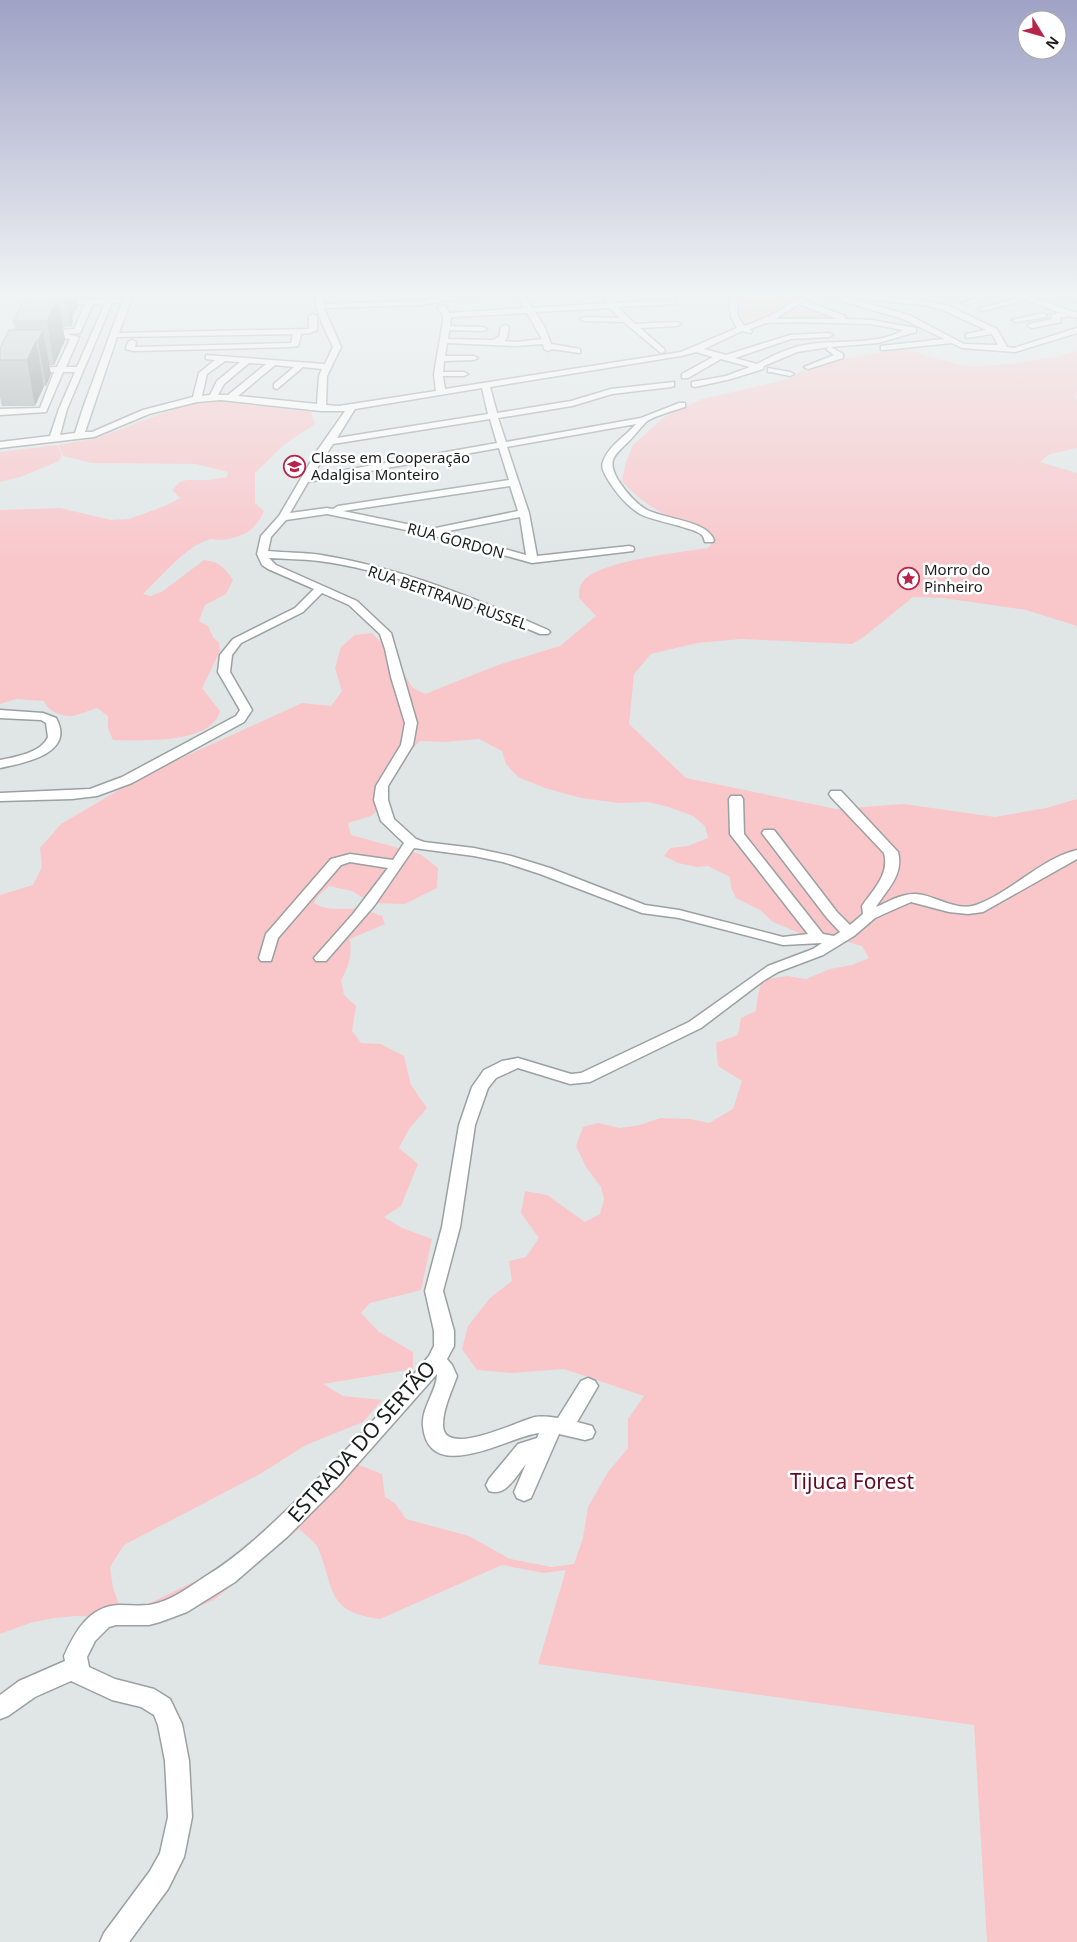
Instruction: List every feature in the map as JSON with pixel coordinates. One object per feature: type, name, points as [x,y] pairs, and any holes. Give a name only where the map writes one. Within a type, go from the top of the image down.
[{"type":"street","points":[[0,412],[43,410],[53,386]]},
{"type":"street","points":[[54,439],[63,409],[73,386]]},
{"type":"street","points":[[79,409],[91,386]]},
{"type":"street","points":[[197,399],[200,386]]},
{"type":"street","points":[[213,398],[219,386]]},
{"type":"street","points":[[233,395],[245,386]]},
{"type":"street","points":[[321,408],[322,386]]},
{"type":"street","points":[[440,386],[441,394]]},
{"type":"street","points":[[233,395],[321,408],[352,407],[486,386],[493,416],[524,513],[532,560]]},
{"type":"street","points":[[330,442],[587,400],[610,392],[659,386]]},
{"type":"street","points":[[703,386],[698,387],[715,386]]},
{"type":"street","points":[[0,437],[26,440],[79,436],[103,431],[146,412],[197,399],[233,395],[297,397]]},
{"type":"street","points":[[305,480],[643,420],[682,405]]},
{"type":"street","points":[[352,407],[330,442],[322,451],[283,517],[266,536],[262,554],[266,563],[272,568],[359,608],[384,633],[391,649],[397,677],[411,723],[407,745],[382,786],[381,800],[388,821],[411,842],[422,846],[474,852],[506,859],[545,871],[642,909],[679,914],[783,941],[843,937],[832,915],[769,833]]},
{"type":"street","points":[[63,409],[79,409]]},
{"type":"street","points":[[79,409],[83,418],[79,436]]},
{"type":"street","points":[[60,418],[83,418]]},
{"type":"street","points":[[643,420],[638,430],[608,459],[607,469],[628,502],[636,509],[660,519],[705,532],[709,540]]},
{"type":"street","points":[[0,446],[26,440],[34,429]]},
{"type":"street","points":[[327,511],[515,482]]},
{"type":"street","name":"RUA GORDON","points":[[283,517],[327,511],[432,532],[532,560],[629,549]]},
{"type":"street","points":[[432,532],[477,521],[524,513]]},
{"type":"street","name":"RUA BERTRAND RUSSEL","points":[[262,554],[318,558],[379,571],[481,607],[544,632]]},
{"type":"street","points":[[0,797],[92,793],[127,780],[240,719],[246,710],[224,672],[226,655],[237,642],[298,610],[319,590]]},
{"type":"street","points":[[0,714],[43,717],[52,721],[54,738],[50,745],[38,753],[0,764]]},
{"type":"street","points":[[836,794],[891,852],[894,858],[894,866],[890,874],[869,906],[870,915]]},
{"type":"street","points":[[736,799],[737,834],[818,938]]},
{"type":"street","points":[[320,958],[335,943],[397,865],[411,842]]},
{"type":"street","name":"ESTRADA DO SERTÃO","points":[[76,1667],[76,1656],[82,1643],[93,1626],[102,1619],[116,1615],[149,1615],[179,1605],[227,1575],[254,1553],[331,1480],[420,1382],[436,1361],[444,1346],[444,1331],[434,1291],[451,1227],[467,1125],[480,1087],[485,1079],[498,1069],[518,1063],[570,1079],[593,1075],[695,1026],[773,969],[818,952],[843,937],[870,915],[909,898],[925,899],[956,909],[978,909],[1077,854]]},
{"type":"street","points":[[266,958],[271,937],[336,862],[350,858],[397,865]]},
{"type":"street","points":[[436,1361],[445,1370],[447,1376],[433,1427],[436,1438],[445,1447],[464,1450],[537,1425],[553,1432],[585,1432]]},
{"type":"street","points":[[524,1492],[553,1432],[588,1386]]},
{"type":"street","points":[[496,1485],[525,1450],[553,1432]]},
{"type":"street","points":[[0,1708],[27,1689],[76,1667],[80,1674],[93,1681],[112,1689],[146,1697],[162,1707],[170,1724],[177,1761],[180,1817],[172,1857],[159,1880],[113,1942]]},
{"type":"green space","name":"Tijuca Forest","points":[[760,386],[1077,386],[1077,395],[1074,398],[1077,399],[1077,448],[1050,454],[1040,462],[1077,473],[1077,626],[1026,610],[943,598],[913,597],[865,636],[852,644],[741,639],[697,643],[651,654],[634,674],[629,724],[686,778],[836,809],[904,804],[995,817],[1046,808],[1077,799],[1077,1942],[987,1942],[974,1725],[538,1664],[566,1570],[544,1573],[502,1565],[380,1619],[362,1616],[350,1611],[341,1604],[335,1596],[317,1545],[299,1529],[214,1600],[183,1613],[123,1618],[76,1616],[54,1618],[30,1623],[0,1634],[0,895],[33,885],[42,867],[40,848],[61,824],[124,787],[177,760],[302,703],[331,706],[342,691],[335,668],[341,647],[355,635],[372,633],[387,649],[413,688],[425,694],[498,665],[560,646],[596,616],[579,598],[581,584],[590,575],[621,563],[708,548],[714,541],[711,531],[662,513],[642,500],[622,481],[625,465],[633,445],[667,415],[702,399]],"holes":[[[479,739],[502,751],[506,764],[518,777],[545,788],[581,798],[620,803],[648,802],[693,816],[705,826],[708,838],[688,846],[670,848],[664,856],[678,863],[697,867],[708,866],[730,877],[731,888],[736,898],[760,910],[773,922],[819,941],[842,940],[862,946],[869,958],[852,965],[830,969],[806,979],[787,976],[762,980],[756,1011],[741,1018],[738,1035],[716,1043],[718,1066],[742,1081],[733,1109],[709,1123],[691,1119],[660,1118],[640,1125],[620,1128],[598,1123],[583,1127],[576,1146],[586,1167],[601,1187],[604,1199],[600,1214],[585,1222],[547,1195],[525,1191],[521,1213],[539,1238],[526,1257],[509,1261],[512,1281],[490,1298],[468,1326],[462,1349],[477,1370],[512,1373],[564,1369],[644,1396],[628,1419],[628,1448],[608,1472],[588,1507],[583,1538],[574,1564],[552,1567],[510,1559],[469,1536],[406,1519],[395,1503],[385,1497],[382,1474],[351,1462],[244,1555],[146,1605],[133,1610],[120,1607],[113,1588],[110,1567],[124,1545],[260,1474],[306,1445],[363,1422],[382,1400],[343,1396],[323,1384],[413,1369],[413,1352],[379,1332],[361,1313],[370,1303],[421,1290],[432,1239],[402,1228],[384,1217],[401,1206],[418,1164],[399,1148],[409,1129],[427,1108],[411,1085],[404,1056],[381,1044],[361,1043],[352,1031],[356,1006],[344,995],[341,980],[349,961],[351,951],[350,939],[385,924],[382,916],[361,909],[330,909],[314,903],[317,897],[329,886],[352,891],[371,903],[405,904],[437,888],[438,868],[420,854],[351,835],[348,823],[371,816],[390,800],[382,789],[395,766],[420,741],[443,742]]]},
{"type":"green space","points":[[217,401],[311,412],[315,424],[285,444],[255,473],[255,503],[264,511],[252,529],[234,538],[210,539],[200,543],[165,571],[143,594],[151,596],[163,591],[204,560],[222,566],[233,580],[226,594],[205,605],[199,621],[208,626],[213,637],[219,643],[220,651],[202,688],[220,711],[214,722],[203,730],[174,738],[113,740],[108,729],[108,716],[97,708],[78,715],[68,716],[48,708],[44,701],[16,699],[0,704],[0,510],[60,508],[111,520],[129,519],[165,506],[180,498],[172,490],[180,482],[227,477],[228,472],[196,464],[92,463],[63,456],[58,445],[97,438],[190,403]]},
{"type":"green space","points":[[57,445],[62,456],[59,461],[20,477],[0,482],[0,452]]},
{"type":"place","name":"Classe em Cooperação Adalgisa Monteiro","points":[[295,466]]},
{"type":"place","name":"Morro do Pinheiro","points":[[908,578]]}]
